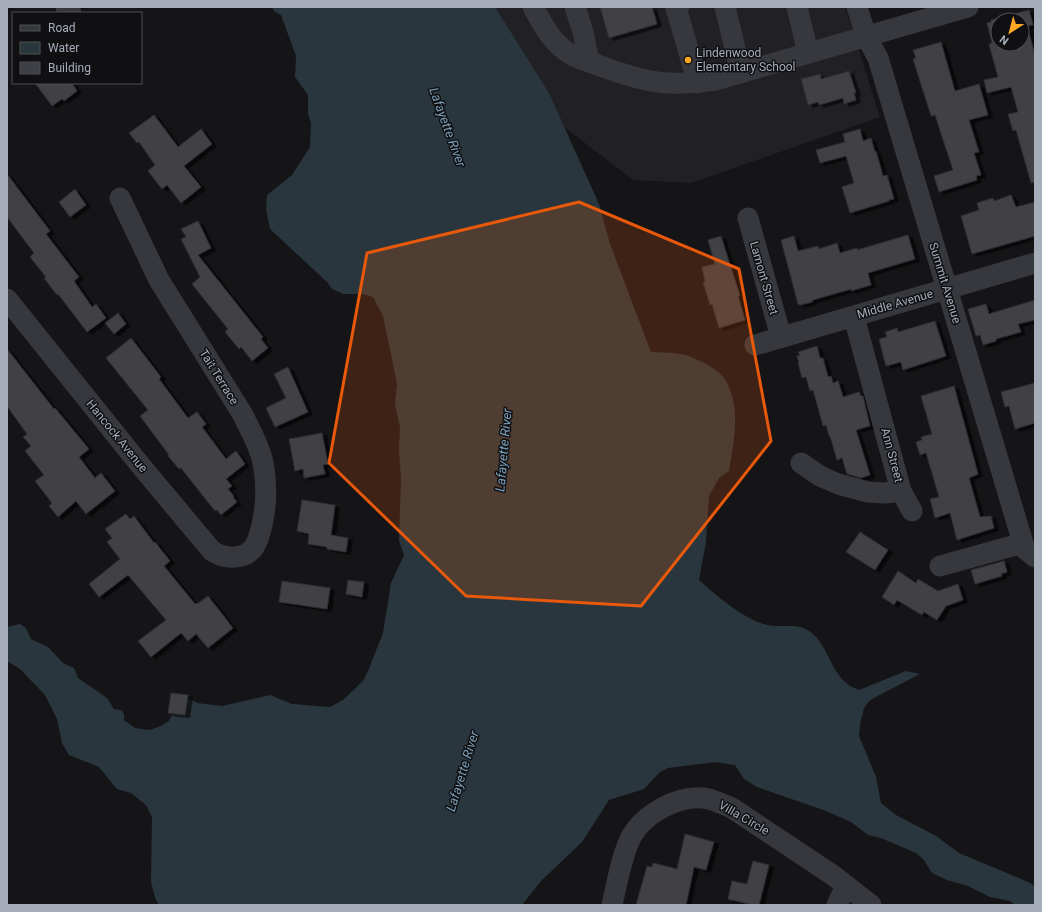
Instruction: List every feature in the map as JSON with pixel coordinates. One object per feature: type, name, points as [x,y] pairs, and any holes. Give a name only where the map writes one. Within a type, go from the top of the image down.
[{"type":"street","points":[[533,7],[550,36],[560,47],[571,54],[629,76],[649,81],[669,83],[698,83],[716,80],[968,7]]},
{"type":"street","points":[[575,7],[583,32],[589,62]]},
{"type":"street","points":[[679,7],[676,8],[698,83]]},
{"type":"street","points":[[726,7],[741,73]]},
{"type":"street","points":[[797,7],[808,53]]},
{"type":"street","name":"Summit Avenue","points":[[857,7],[866,36],[878,58],[947,289],[1029,550]]},
{"type":"street","name":"Tait Terrace","points":[[120,198],[159,280],[243,415],[263,462],[266,487],[264,512],[258,541],[251,550],[236,558]]},
{"type":"street","name":"Lamont Street","points":[[748,218],[781,337]]},
{"type":"street","name":"Middle Avenue","points":[[755,345],[1035,263]]},
{"type":"street","name":"Hancock Avenue","points":[[7,299],[141,466],[212,551],[219,555],[236,558]]},
{"type":"street","name":"Ann Street","points":[[801,463],[820,476],[838,484],[868,492],[884,493],[901,491],[854,317]]},
{"type":"street","points":[[901,491],[912,511]]},
{"type":"street","points":[[940,566],[1029,550]]},
{"type":"street","name":"Villa Circle","points":[[612,905],[621,867],[631,838],[638,827],[647,818],[666,806],[687,799],[702,798],[718,801],[732,808],[846,885],[871,905]]},
{"type":"street","points":[[837,905],[846,885]]},
{"type":"highlighted area","points":[[579,202],[739,269],[771,441],[641,606],[466,596],[329,463],[367,253]]},
{"type":"shaded area","name":"Lindenwood Elementary School","points":[[483,7],[845,7],[880,117],[691,183],[633,180],[546,113]]},
{"type":"water","name":"Lafayette River","points":[[272,7],[495,7],[549,93],[599,204],[610,244],[651,352],[681,354],[702,362],[713,368],[722,376],[731,391],[734,402],[735,425],[731,460],[729,471],[719,478],[709,496],[706,542],[699,580],[713,593],[749,618],[767,625],[794,626],[809,631],[822,645],[842,679],[849,685],[859,690],[906,671],[920,674],[870,700],[864,708],[859,736],[876,777],[881,803],[896,815],[936,836],[959,853],[1035,886],[1035,905],[1015,905],[1010,901],[990,897],[968,886],[947,880],[932,873],[924,860],[916,853],[881,838],[868,835],[851,822],[826,811],[757,787],[744,779],[735,765],[715,762],[668,768],[660,772],[644,789],[609,800],[582,842],[541,881],[522,905],[159,905],[155,898],[151,881],[152,817],[146,805],[131,793],[117,789],[99,767],[69,755],[62,743],[57,719],[45,695],[20,669],[7,661],[7,627],[20,624],[26,628],[31,639],[48,647],[63,663],[74,668],[78,678],[107,698],[114,709],[121,710],[124,714],[124,720],[135,728],[150,730],[161,726],[169,721],[175,709],[188,698],[197,703],[222,706],[270,695],[292,704],[330,707],[343,700],[363,681],[368,671],[383,633],[391,583],[404,555],[399,541],[401,480],[399,449],[400,427],[395,404],[397,384],[383,316],[373,297],[363,294],[343,294],[332,289],[327,282],[270,229],[266,209],[267,195],[292,175],[310,147],[311,123],[308,114],[308,95],[295,77],[296,56],[281,15],[274,11]]},
{"type":"building","points":[[600,7],[652,7],[657,24],[609,38]]},
{"type":"building","points":[[1030,14],[1033,25],[1030,26]]},
{"type":"building","points":[[990,22],[990,35],[987,23]]},
{"type":"building","points":[[1030,37],[1035,55],[1035,182],[1031,183],[1016,130],[1013,131],[1008,114],[1018,112],[1011,87],[987,93],[984,80],[998,77],[991,52],[1030,52]]},
{"type":"building","points":[[941,42],[955,91],[979,84],[988,115],[969,120],[979,152],[974,153],[981,175],[976,176],[977,180],[939,192],[934,176],[953,170],[935,115],[931,116],[913,59],[916,58],[913,50]]},
{"type":"building","points":[[849,71],[856,93],[854,93],[856,100],[844,104],[843,98],[819,105],[818,102],[808,105],[801,79],[820,74],[821,79]]},
{"type":"building","points":[[36,84],[73,84],[77,91],[64,101],[62,99],[52,106]]},
{"type":"building","points":[[154,115],[178,147],[201,129],[212,144],[184,166],[201,187],[181,203],[167,185],[162,189],[148,171],[155,165],[139,142],[137,143],[129,133]]},
{"type":"building","points":[[860,129],[863,141],[871,138],[883,176],[887,175],[894,199],[850,213],[842,187],[854,183],[846,156],[820,163],[816,150],[845,142],[843,134]]},
{"type":"building","points":[[7,174],[50,231],[46,234],[79,277],[74,281],[92,307],[96,304],[106,318],[87,332],[44,278],[46,277],[30,257],[34,253],[7,217]]},
{"type":"building","points":[[75,189],[86,205],[70,217],[59,202]]},
{"type":"building","points":[[1011,195],[1016,207],[1035,202],[1035,236],[972,254],[961,216],[979,210],[977,203],[993,198],[994,201]]},
{"type":"building","points":[[198,221],[211,248],[198,255],[263,337],[261,339],[268,348],[252,361],[241,347],[239,349],[225,332],[228,329],[192,284],[200,277],[181,239],[186,237],[181,229]]},
{"type":"building","points":[[908,235],[915,259],[868,273],[871,285],[851,291],[851,289],[813,300],[812,302],[800,305],[798,304],[781,240],[794,236],[798,251],[818,246],[819,249],[837,243],[840,253],[857,248],[857,250]]},
{"type":"building","points":[[721,236],[740,296],[738,296],[745,320],[719,328],[712,304],[710,305],[703,282],[705,282],[702,267],[715,264],[708,240]]},
{"type":"building","points":[[1035,300],[1035,320],[1018,324],[1021,332],[996,339],[996,341],[983,345],[980,335],[976,336],[968,309],[986,304],[989,314]]},
{"type":"building","points":[[118,313],[126,324],[114,334],[105,323]]},
{"type":"building","points":[[935,321],[946,356],[903,370],[901,362],[886,366],[879,339],[887,337],[885,332],[897,328],[898,332]]},
{"type":"building","points":[[131,338],[161,377],[159,379],[188,418],[197,412],[206,424],[202,427],[226,459],[236,451],[245,464],[226,479],[232,486],[228,489],[237,502],[221,515],[217,510],[215,511],[181,468],[179,469],[168,456],[169,455],[140,416],[148,410],[106,358]]},
{"type":"building","points":[[817,346],[820,358],[823,358],[828,377],[831,376],[833,383],[838,381],[843,397],[859,392],[861,396],[863,396],[870,426],[856,430],[870,475],[861,478],[847,474],[842,458],[837,460],[826,425],[823,426],[813,390],[810,391],[806,377],[802,378],[798,363],[797,356],[800,355],[798,352]]},
{"type":"building","points":[[7,349],[54,409],[55,408],[89,449],[79,457],[95,478],[101,473],[115,491],[86,514],[76,501],[58,517],[49,506],[52,503],[35,481],[44,475],[25,451],[31,446],[23,437],[27,434],[7,406]]},
{"type":"building","points":[[288,367],[308,412],[275,427],[266,408],[286,398],[274,374]]},
{"type":"building","points":[[1035,383],[1035,423],[1015,429],[1009,406],[1005,407],[1001,392]]},
{"type":"building","points":[[954,386],[978,474],[969,478],[980,517],[991,516],[994,528],[957,540],[950,513],[935,518],[930,499],[939,497],[926,453],[920,455],[916,442],[922,440],[921,437],[932,434],[921,396]]},
{"type":"building","points":[[322,433],[328,464],[323,465],[325,474],[304,478],[303,469],[295,471],[289,439]]},
{"type":"building","points":[[302,500],[335,505],[331,535],[348,538],[346,552],[308,544],[309,534],[297,531]]},
{"type":"building","points":[[126,514],[130,519],[134,516],[154,543],[155,542],[170,561],[164,566],[195,604],[208,596],[233,628],[208,648],[196,634],[188,641],[181,633],[151,657],[138,641],[166,620],[128,575],[99,597],[89,584],[120,559],[107,542],[112,538],[105,529]]},
{"type":"building","points":[[860,532],[888,550],[875,570],[846,552]]},
{"type":"building","points":[[1004,561],[1007,572],[1001,574],[1002,576],[975,584],[971,570]]},
{"type":"building","points":[[898,571],[916,583],[918,579],[938,591],[958,584],[963,600],[946,606],[937,620],[924,612],[922,615],[897,600],[894,605],[882,597]]},
{"type":"building","points":[[348,580],[364,582],[362,597],[346,594]]},
{"type":"building","points":[[282,581],[330,588],[327,609],[279,602]]},
{"type":"building","points":[[171,693],[188,695],[185,715],[168,713]]},
{"type":"building","points":[[685,834],[714,842],[706,870],[694,867],[686,905],[636,905],[647,866],[652,867],[653,863],[677,869]]},
{"type":"building","points":[[753,861],[769,865],[759,905],[728,899],[732,881],[747,884]]},
{"type":"place","name":"Lindenwood Elementary School","points":[[688,60]]}]
